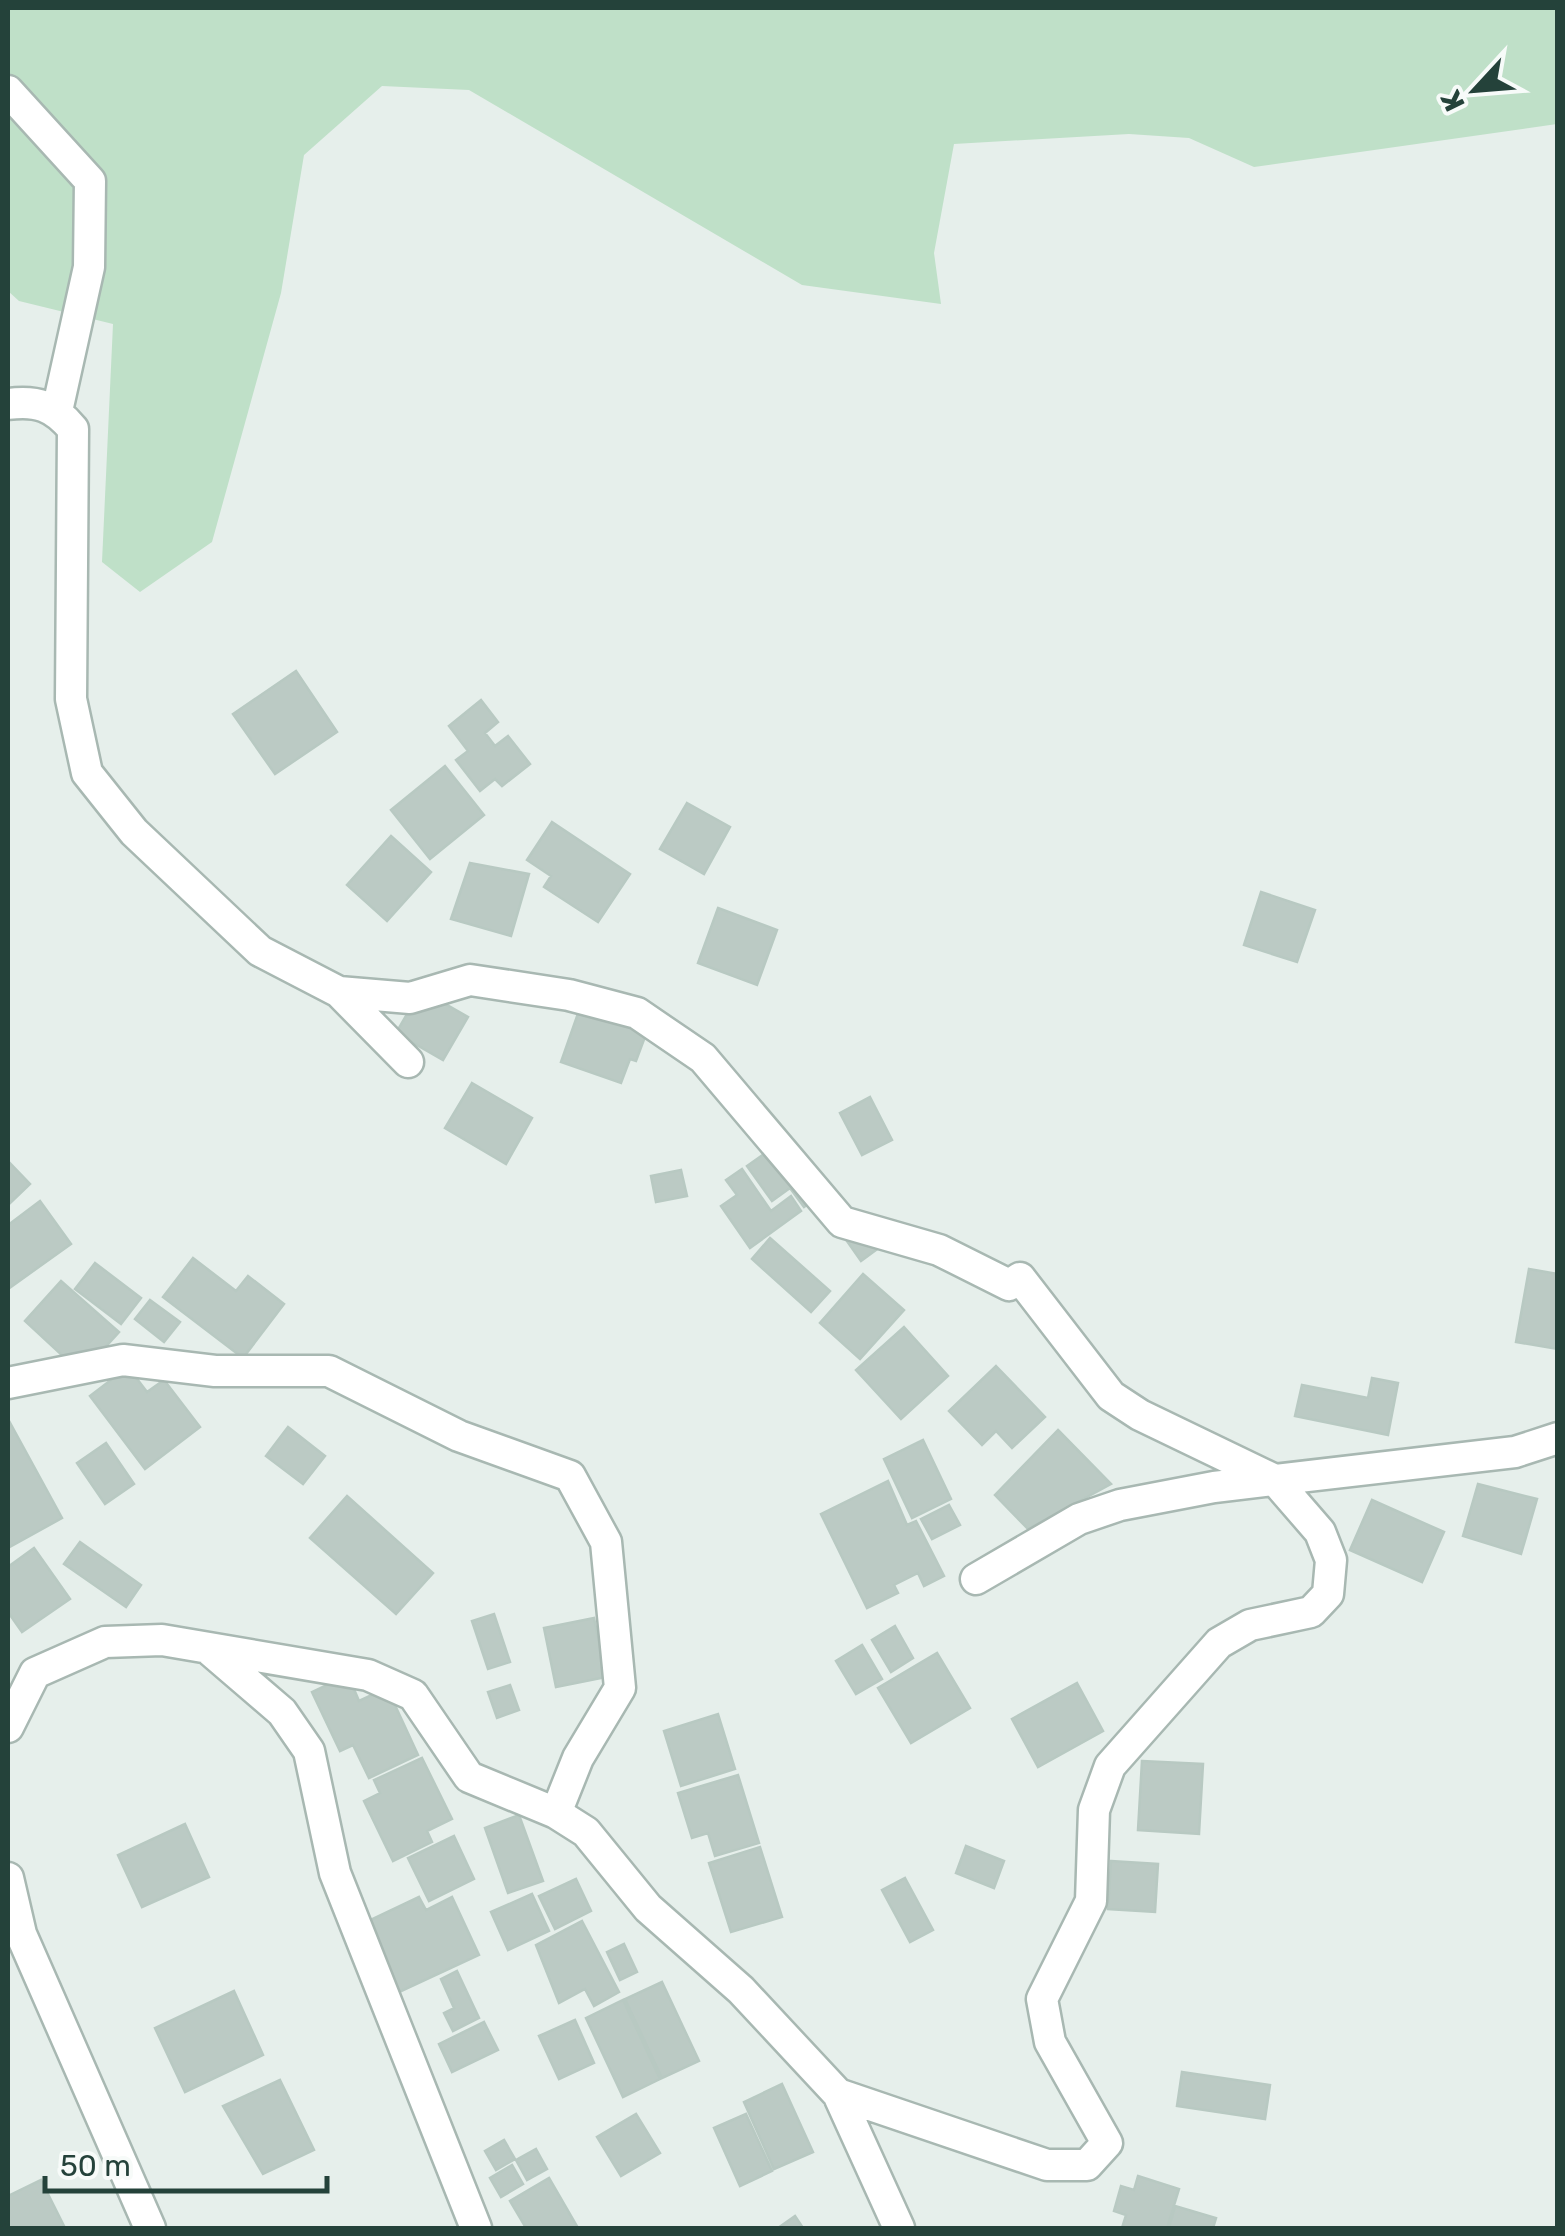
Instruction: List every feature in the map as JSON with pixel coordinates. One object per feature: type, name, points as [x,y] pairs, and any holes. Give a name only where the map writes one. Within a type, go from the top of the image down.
[{"type":"street","points":[[8,91],[90,182],[89,267],[57,411]]},
{"type":"street","points":[[8,404],[31,401],[57,411],[73,430],[71,699],[87,773],[134,832],[260,950],[339,992],[408,1062]]},
{"type":"street","points":[[339,992],[410,998],[470,980],[569,995],[637,1013],[703,1058],[842,1222],[939,1250],[1009,1285],[1020,1278],[1111,1396],[1140,1415],[1275,1480],[1320,1532],[1331,1560],[1328,1594],[1310,1612],[1250,1625],[1219,1644],[1110,1766],[1094,1810],[1091,1902],[1042,1999],[1050,2042],[1107,2143],[1086,2165],[1047,2165],[838,2094]]},
{"type":"street","points":[[8,1383],[123,1360],[215,1371],[330,1371],[459,1436],[570,1476],[606,1542],[620,1688],[578,1758],[556,1813]]},
{"type":"street","points":[[976,1579],[1080,1519],[1120,1505],[1275,1480],[1515,1452],[1558,1438]]},
{"type":"street","points":[[8,1726],[35,1673],[105,1642],[162,1640],[368,1675],[414,1695],[469,1777],[556,1813],[586,1832],[648,1908],[741,1990],[838,2094],[898,2228]]},
{"type":"street","points":[[211,1651],[282,1712],[309,1751],[335,1872],[476,2228]]},
{"type":"street","points":[[8,1878],[21,1934],[150,2228]]},
{"type":"green space","points":[[8,8],[1557,8],[1557,124],[1254,167],[1189,138],[1129,134],[954,144],[934,253],[941,304],[802,285],[469,90],[382,86],[304,155],[281,293],[212,542],[140,592],[102,562],[113,324],[19,301],[8,291]]},
{"type":"building","points":[[296,671],[337,732],[275,774],[233,714]]},
{"type":"building","points":[[481,700],[498,722],[485,733],[495,746],[508,736],[530,764],[502,786],[495,779],[480,791],[456,760],[468,751],[449,726]]},
{"type":"building","points":[[445,766],[484,815],[430,859],[391,810]]},
{"type":"building","points":[[687,803],[730,827],[704,874],[660,849]]},
{"type":"building","points":[[552,822],[630,874],[598,922],[544,887],[551,876],[527,860]]},
{"type":"building","points":[[391,836],[431,872],[387,921],[347,885]]},
{"type":"building","points":[[470,863],[529,874],[511,936],[451,919]]},
{"type":"building","points":[[1261,892],[1315,910],[1297,962],[1244,945]]},
{"type":"building","points":[[718,908],[777,930],[757,985],[698,963]]},
{"type":"building","points":[[421,990],[468,1017],[443,1060],[396,1033]]},
{"type":"building","points":[[582,1002],[649,1026],[636,1061],[630,1059],[621,1083],[561,1062]]},
{"type":"building","points":[[472,1083],[532,1118],[506,1164],[445,1128]]},
{"type":"building","points":[[870,1097],[892,1140],[862,1155],[840,1113]]},
{"type":"building","points":[[781,1142],[819,1196],[804,1207],[790,1188],[772,1201],[747,1166]]},
{"type":"building","points":[[8,1161],[30,1184],[8,1205]]},
{"type":"building","points":[[742,1169],[771,1211],[791,1196],[801,1211],[750,1248],[721,1206],[737,1195],[726,1180]]},
{"type":"building","points":[[681,1170],[687,1196],[656,1202],[651,1176]]},
{"type":"building","points":[[40,1201],[71,1244],[8,1289],[8,1225]]},
{"type":"building","points":[[877,1220],[891,1239],[861,1261],[847,1241]]},
{"type":"building","points":[[770,1238],[830,1291],[811,1312],[752,1259]]},
{"type":"building","points":[[193,1258],[236,1291],[248,1276],[284,1304],[243,1358],[163,1297]]},
{"type":"building","points":[[95,1263],[141,1298],[121,1324],[75,1289]]},
{"type":"building","points":[[1529,1269],[1558,1274],[1558,1349],[1516,1342]]},
{"type":"building","points":[[863,1274],[904,1310],[860,1359],[820,1323]]},
{"type":"building","points":[[61,1281],[119,1332],[99,1354],[66,1359],[25,1321]]},
{"type":"building","points":[[150,1300],[180,1322],[164,1342],[135,1319]]},
{"type":"building","points":[[904,1327],[948,1376],[901,1419],[856,1370]]},
{"type":"building","points":[[996,1366],[1045,1417],[1012,1448],[996,1431],[982,1445],[949,1411]]},
{"type":"building","points":[[128,1367],[147,1392],[164,1380],[200,1427],[145,1469],[90,1396]]},
{"type":"building","points":[[1372,1378],[1398,1383],[1388,1435],[1295,1416],[1302,1385],[1368,1398]]},
{"type":"building","points":[[8,1419],[62,1518],[8,1548]]},
{"type":"building","points":[[288,1427],[325,1456],[303,1484],[266,1456]]},
{"type":"building","points":[[1058,1430],[1111,1484],[1028,1529],[995,1495]]},
{"type":"building","points":[[923,1440],[951,1499],[912,1518],[884,1459]]},
{"type":"building","points":[[106,1443],[134,1484],[105,1504],[77,1463]]},
{"type":"building","points":[[888,1481],[907,1525],[916,1521],[944,1576],[924,1586],[918,1573],[894,1585],[898,1593],[867,1608],[821,1514]]},
{"type":"building","points":[[1478,1484],[1537,1499],[1521,1554],[1463,1536]]},
{"type":"building","points":[[347,1496],[433,1573],[396,1614],[310,1538]]},
{"type":"building","points":[[1372,1500],[1444,1532],[1422,1582],[1350,1550]]},
{"type":"building","points":[[949,1505],[960,1525],[932,1539],[921,1519]]},
{"type":"building","points":[[80,1542],[141,1585],[126,1607],[64,1564]]},
{"type":"building","points":[[34,1548],[70,1599],[22,1632],[8,1612],[8,1567]]},
{"type":"building","points":[[494,1614],[510,1662],[488,1669],[472,1621]]},
{"type":"building","points":[[594,1618],[606,1677],[556,1687],[544,1628]]},
{"type":"building","points":[[895,1626],[913,1658],[891,1672],[872,1640]]},
{"type":"building","points":[[862,1645],[882,1679],[856,1694],[836,1661]]},
{"type":"building","points":[[937,1653],[970,1708],[911,1743],[878,1688]]},
{"type":"building","points":[[348,1675],[359,1701],[387,1688],[418,1755],[369,1778],[353,1745],[340,1751],[312,1692]]},
{"type":"building","points":[[1077,1683],[1103,1731],[1038,1767],[1012,1719]]},
{"type":"building","points":[[510,1685],[519,1710],[497,1718],[488,1692]]},
{"type":"building","points":[[718,1714],[735,1769],[681,1786],[664,1731]]},
{"type":"building","points":[[422,1758],[452,1819],[427,1831],[432,1842],[393,1861],[364,1801],[380,1793],[374,1780]]},
{"type":"building","points":[[1142,1761],[1203,1764],[1199,1834],[1138,1830]]},
{"type":"building","points":[[738,1775],[759,1843],[715,1856],[708,1833],[692,1838],[678,1793]]},
{"type":"building","points":[[519,1815],[543,1881],[508,1893],[485,1828]]},
{"type":"building","points":[[185,1824],[209,1877],[142,1907],[118,1855]]},
{"type":"building","points":[[454,1836],[474,1879],[429,1901],[408,1858]]},
{"type":"building","points":[[966,1846],[1004,1861],[994,1888],[956,1873]]},
{"type":"building","points":[[760,1847],[782,1917],[731,1932],[709,1863]]},
{"type":"building","points":[[1111,1861],[1158,1864],[1155,1912],[1108,1909]]},
{"type":"building","points":[[905,1878],[933,1930],[910,1942],[882,1890]]},
{"type":"building","points":[[576,1879],[591,1911],[555,1929],[539,1896]]},
{"type":"building","points":[[532,1894],[549,1931],[508,1950],[491,1912]]},
{"type":"building","points":[[419,1897],[426,1910],[452,1897],[479,1955],[399,1992],[366,1922]]},
{"type":"building","points":[[582,1921],[619,1992],[594,2006],[585,1989],[559,2003],[536,1945]]},
{"type":"building","points":[[624,1944],[637,1972],[620,1980],[607,1952]]},
{"type":"building","points":[[457,1971],[479,2018],[453,2031],[444,2013],[454,2008],[441,1979]]},
{"type":"building","points":[[662,1982],[699,2061],[662,2078],[625,1999]]},
{"type":"building","points":[[234,1991],[263,2055],[185,2092],[155,2028]]},
{"type":"building","points":[[623,2000],[660,2079],[623,2097],[586,2018]]},
{"type":"building","points":[[575,2020],[594,2063],[559,2079],[539,2036]]},
{"type":"building","points":[[484,2022],[498,2050],[452,2072],[439,2044]]},
{"type":"building","points":[[1182,2072],[1270,2085],[1265,2119],[1177,2106]]},
{"type":"building","points":[[280,2080],[314,2150],[263,2174],[223,2106]]},
{"type":"building","points":[[782,2084],[813,2152],[774,2169],[744,2102]]},
{"type":"building","points":[[636,2114],[660,2153],[621,2176],[597,2137]]},
{"type":"building","points":[[746,2114],[772,2171],[740,2186],[714,2128]]},
{"type":"building","points":[[504,2140],[515,2159],[496,2170],[485,2151]]},
{"type":"building","points":[[536,2149],[547,2169],[527,2180],[516,2160]]},
{"type":"building","points":[[512,2165],[523,2184],[501,2197],[490,2178]]},
{"type":"building","points":[[1138,2176],[1179,2189],[1167,2228],[1122,2228],[1126,2215],[1114,2211],[1121,2186],[1134,2190]]},
{"type":"building","points":[[549,2178],[578,2228],[526,2228],[510,2201]]},
{"type":"building","points":[[41,2180],[65,2228],[8,2228],[8,2196]]},
{"type":"building","points":[[1175,2206],[1216,2218],[1213,2228],[1169,2228]]},
{"type":"building","points":[[795,2216],[803,2228],[778,2228]]}]
